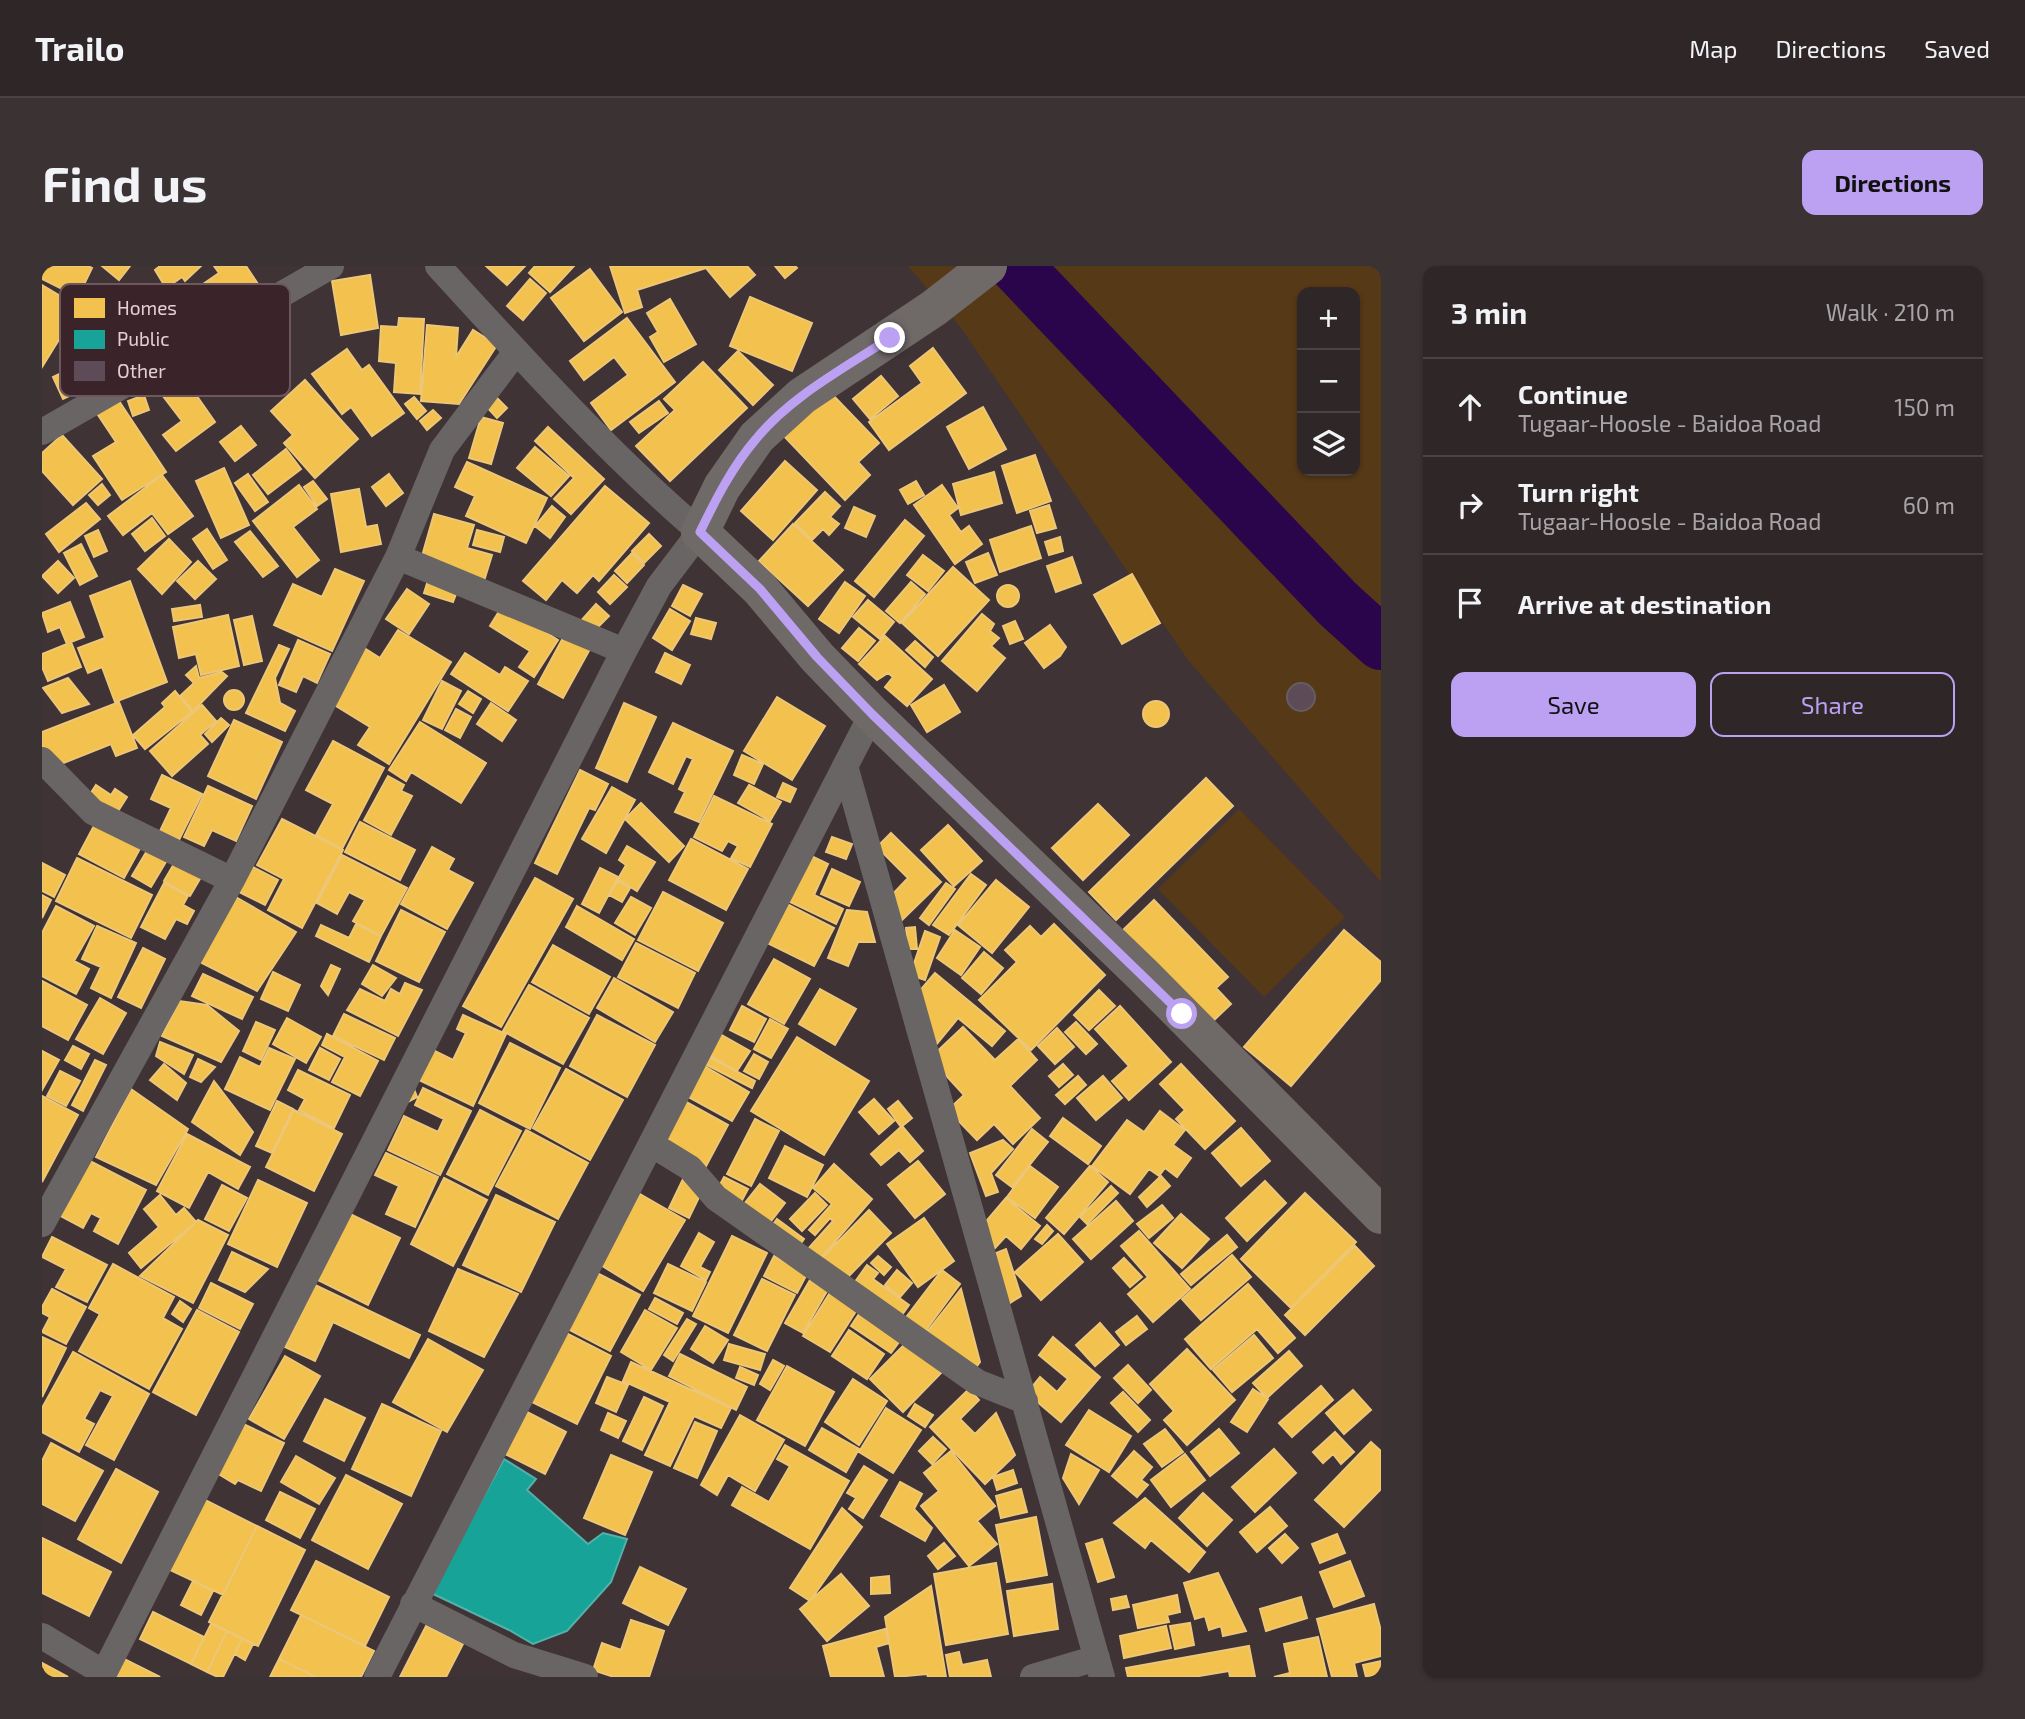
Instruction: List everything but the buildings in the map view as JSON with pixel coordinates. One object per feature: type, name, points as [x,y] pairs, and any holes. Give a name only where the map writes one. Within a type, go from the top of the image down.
[{"type":"main road","points":[[988,266],[934,308],[802,396],[757,437],[722,487],[700,532],[760,589],[817,657],[872,714],[1143,975],[1381,1215]]},
{"type":"street","points":[[290,290],[331,266]]},
{"type":"street","points":[[42,1636],[103,1675],[624,651],[659,586],[700,532],[664,501],[515,353],[438,266]]},
{"type":"street","points":[[42,1224],[232,880],[398,557],[442,450],[515,353]]},
{"type":"street","points":[[42,432],[105,396]]},
{"type":"street","points":[[398,557],[624,651]]},
{"type":"street","points":[[377,1677],[872,714]]},
{"type":"street","points":[[42,760],[93,811],[232,880]]},
{"type":"street","points":[[845,766],[1099,1667],[1033,1677]]},
{"type":"street","points":[[652,1144],[690,1168],[716,1198],[977,1382],[1025,1401]]},
{"type":"street","points":[[413,1604],[514,1655],[585,1677]]},
{"type":"shaded area","points":[[908,266],[1381,266],[1381,882],[1188,660],[961,328]]},
{"type":"shaded area","points":[[1239,809],[1345,917],[1264,997],[1158,889]]},
{"type":"waterway","points":[[1016,266],[1337,603],[1381,643]]},
{"type":"route","points":[[890,338],[802,396],[757,437],[722,487],[700,532],[760,589],[817,657],[872,714],[1182,1014]]}]
